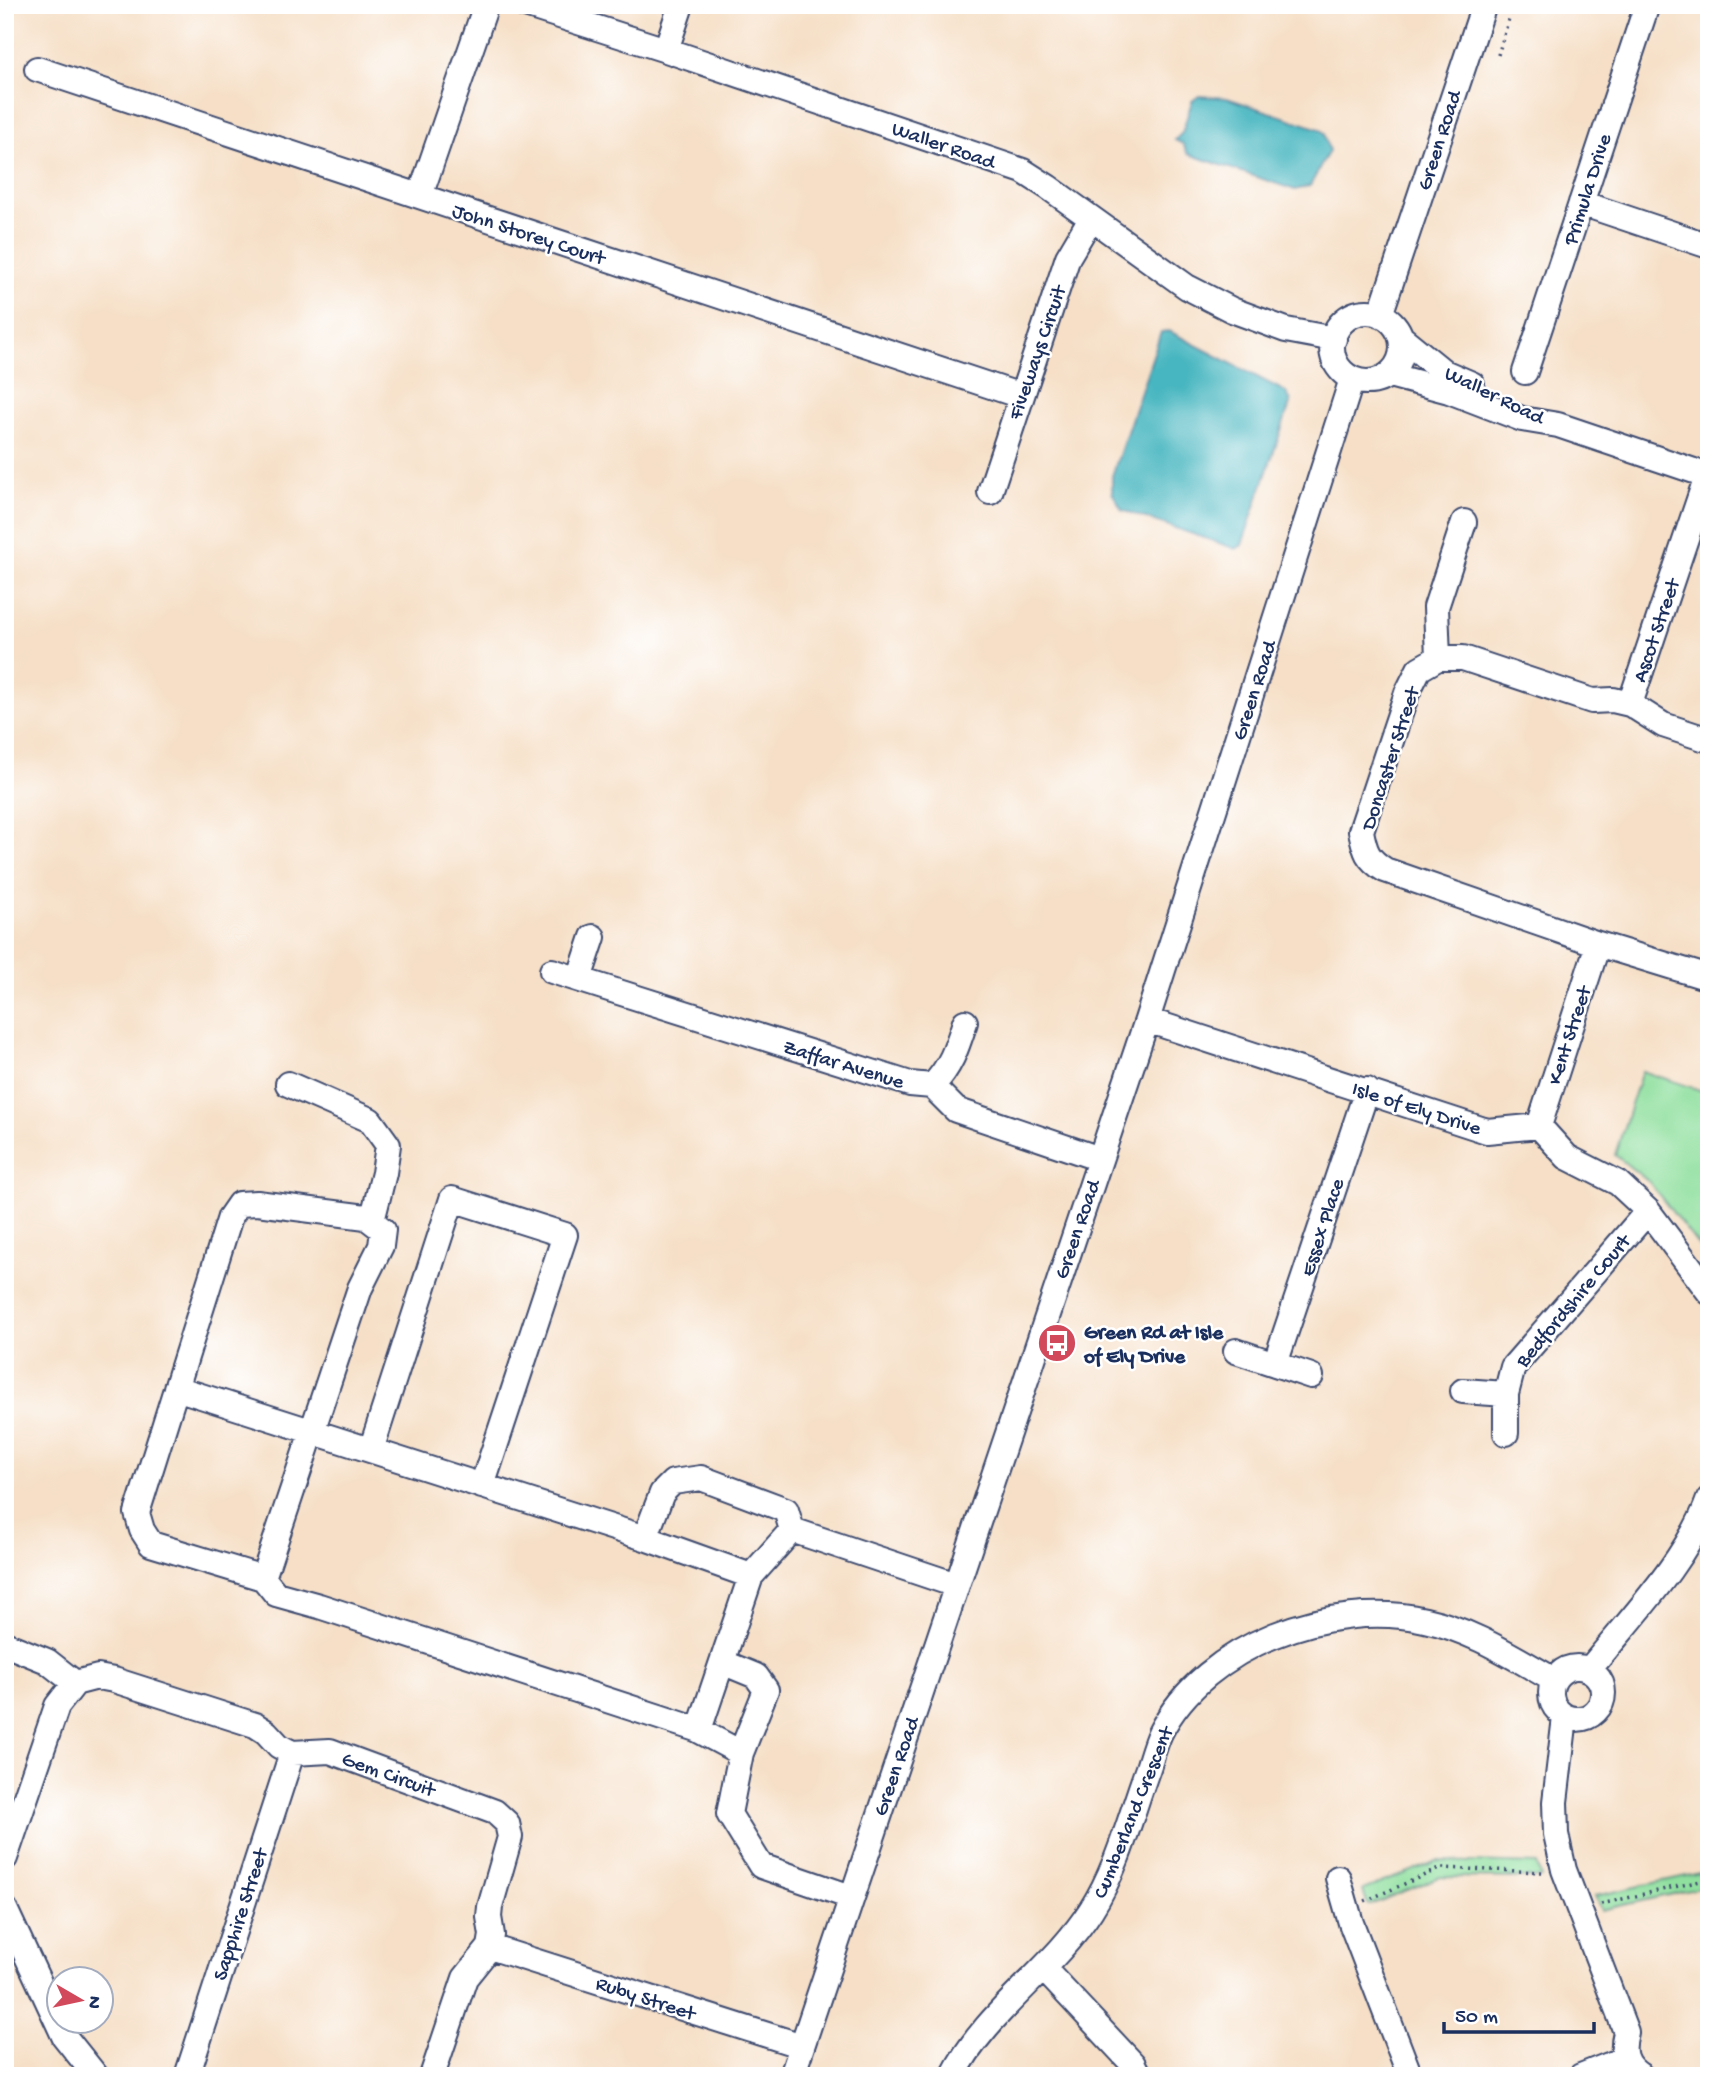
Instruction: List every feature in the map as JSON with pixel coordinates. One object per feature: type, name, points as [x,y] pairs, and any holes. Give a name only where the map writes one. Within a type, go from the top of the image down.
[{"type":"street","points":[[421,196],[486,5]]},
{"type":"street","name":"Waller Road","points":[[525,5],[1023,171],[1187,287],[1232,310],[1286,330],[1334,339]]},
{"type":"street","points":[[666,50],[681,5]]},
{"type":"street","name":"Green Road","points":[[1380,315],[1484,5]]},
{"type":"street","name":"Primula Drive","points":[[1525,372],[1647,5]]},
{"type":"street","name":"John Storey Court","points":[[37,69],[1021,396]]},
{"type":"street","points":[[1581,203],[1709,246]]},
{"type":"street","name":"Fiveways Circuit","points":[[990,492],[1068,257],[1091,218]]},
{"type":"street","points":[[1371,312],[1380,315],[1392,323],[1401,337],[1401,358],[1389,375],[1371,382],[1353,379],[1338,367],[1332,348],[1334,339],[1343,322],[1351,316],[1371,312]]},
{"type":"street","name":"Waller Road","points":[[1401,337],[1444,372],[1529,407],[1558,425]]},
{"type":"street","name":"Waller Road","points":[[1389,375],[1449,391],[1522,419],[1558,425],[1708,476]]},
{"type":"street","name":"Green Road","points":[[792,2076],[1147,1020],[1353,379]]},
{"type":"street","name":"Ascot Street","points":[[1630,704],[1708,476]]},
{"type":"street","points":[[1464,522],[1436,607],[1438,658],[1463,658],[1592,701],[1613,700],[1630,704],[1663,725],[1709,740]]},
{"type":"street","name":"Doncaster Street","points":[[1438,658],[1419,669],[1407,693],[1361,831],[1371,861],[1384,870],[1598,944],[1709,978]]},
{"type":"street","points":[[579,979],[593,937]]},
{"type":"street","name":"Kent Street","points":[[1539,1126],[1598,944]]},
{"type":"street","name":"Zaffar Avenue","points":[[552,971],[910,1084],[932,1086],[956,1110],[1100,1158]]},
{"type":"street","name":"Isle of Ely Drive","points":[[1147,1020],[1488,1131],[1539,1126]]},
{"type":"street","points":[[932,1086],[944,1075],[952,1062],[965,1022]]},
{"type":"street","points":[[288,1084],[370,1120],[388,1145],[372,1221]]},
{"type":"street","name":"Essex Place","points":[[1275,1364],[1367,1090]]},
{"type":"street","points":[[1539,1126],[1567,1157],[1618,1183],[1648,1211],[1709,1292]]},
{"type":"street","points":[[371,1450],[452,1199],[565,1235],[482,1486]]},
{"type":"street","points":[[263,1578],[360,1288],[381,1246],[383,1230],[366,1217],[257,1203],[240,1204],[230,1217],[137,1513],[142,1530],[151,1544],[263,1578],[276,1594],[696,1729],[741,1753]]},
{"type":"street","name":"Bedfordshire Court","points":[[1506,1433],[1506,1394],[1513,1367],[1648,1211]]},
{"type":"street","points":[[1236,1351],[1311,1376]]},
{"type":"street","points":[[176,1388],[645,1538],[751,1576]]},
{"type":"street","points":[[1463,1391],[1506,1394]]},
{"type":"street","points":[[645,1538],[662,1493],[673,1482],[701,1478],[786,1510],[792,1530]]},
{"type":"street","points":[[1589,1670],[1686,1549],[1709,1499]]},
{"type":"street","points":[[792,1530],[956,1585]]},
{"type":"street","points":[[696,1729],[699,1730],[751,1576],[792,1530]]},
{"type":"street","name":"Cumberland Crescent","points":[[953,2076],[990,2021],[1044,1969],[1092,1909],[1110,1873],[1160,1732],[1186,1696],[1216,1668],[1251,1646],[1287,1630],[1333,1619],[1379,1616],[1424,1619],[1468,1633],[1554,1680]]},
{"type":"street","points":[[5,1644],[47,1661],[75,1683]]},
{"type":"street","points":[[722,1662],[756,1676],[766,1690],[741,1753],[729,1814],[761,1866],[851,1897]]},
{"type":"street","points":[[1570,1668],[1589,1670],[1597,1676],[1602,1685],[1600,1705],[1594,1713],[1585,1718],[1575,1720],[1565,1717],[1557,1711],[1552,1701],[1554,1680],[1561,1672],[1570,1668]]},
{"type":"street","points":[[5,1858],[57,1706],[75,1683],[98,1677],[114,1680],[255,1725],[292,1753]]},
{"type":"street","points":[[1565,1717],[1555,1802],[1556,1833],[1564,1870],[1626,2032],[1623,2046],[1633,2067],[1581,2076]]},
{"type":"street","name":"Gem Circuit","points":[[292,1753],[323,1750],[336,1753],[495,1812],[507,1823],[510,1837],[490,1907],[490,1947]]},
{"type":"street","name":"Sapphire Street","points":[[187,2076],[292,1753]]},
{"type":"street","points":[[1338,1878],[1347,1909],[1410,2076]]},
{"type":"street","points":[[5,1909],[64,2036],[96,2076]]},
{"type":"street","points":[[432,2076],[465,1978],[490,1947]]},
{"type":"street","name":"Ruby Street","points":[[490,1947],[802,2046]]},
{"type":"street","points":[[1044,1969],[1133,2064],[1139,2076]]},
{"type":"path","points":[[1498,55],[1513,5]]},
{"type":"path","points":[[1347,1909],[1441,1868],[1545,1872]]},
{"type":"path","points":[[1578,1909],[1709,1879]]},
{"type":"green space","points":[[1642,1071],[1709,1093],[1709,1259],[1649,1182],[1615,1155]]},
{"type":"green space","points":[[1437,1861],[1537,1864],[1541,1878],[1440,1877],[1368,1906],[1363,1890]]},
{"type":"green space","points":[[1709,1871],[1709,1886],[1601,1910],[1595,1896]]},
{"type":"water","points":[[1199,96],[1227,98],[1320,129],[1324,133],[1329,151],[1310,186],[1295,190],[1188,154],[1183,144],[1175,140],[1182,133],[1192,101]]},
{"type":"water","points":[[1169,331],[1286,392],[1291,401],[1242,545],[1236,549],[1122,510],[1112,492],[1112,476],[1161,332]]},
{"type":"place","name":"Green Rd at Isle of Ely Drive","points":[[1057,1343]]}]
